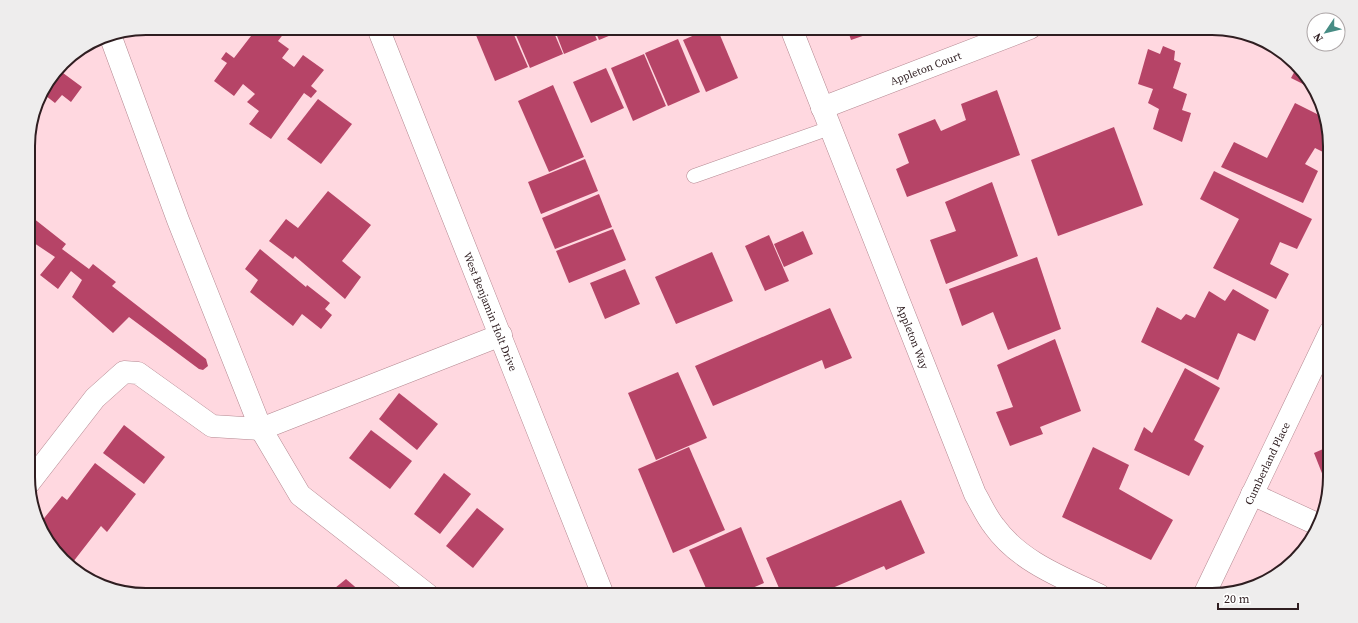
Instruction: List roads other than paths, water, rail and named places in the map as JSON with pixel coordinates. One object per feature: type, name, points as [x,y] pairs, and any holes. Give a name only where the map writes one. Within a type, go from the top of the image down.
[{"type":"street","name":"West Benjamin Holt Drive","points":[[381,35],[600,588]]},
{"type":"street","name":"Appleton Way","points":[[794,35],[975,494],[993,526],[1007,542],[1021,554],[1042,568],[1084,588]]},
{"type":"street","name":"Appleton Court","points":[[822,108],[1012,35]]},
{"type":"street","points":[[112,40],[178,220],[261,429],[300,495],[419,588]]},
{"type":"street","points":[[35,475],[96,398],[124,372],[138,373],[212,426],[261,429],[501,335]]},
{"type":"street","name":"Cumberland Place","points":[[1207,588],[1323,347]]},
{"type":"street","points":[[1252,494],[1314,523]]},
{"type":"lane","points":[[694,176],[830,128]]}]
